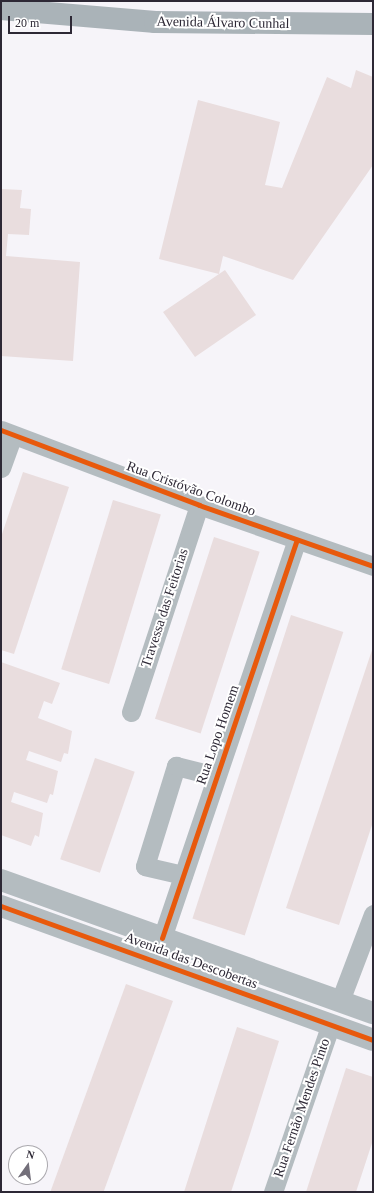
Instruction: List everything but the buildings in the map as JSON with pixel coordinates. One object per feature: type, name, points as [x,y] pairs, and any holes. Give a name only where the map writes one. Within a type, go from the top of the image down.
[{"type":"main road","name":"Avenida Álvaro Cunhal","points":[[1,9],[155,22],[373,24]]},
{"type":"street","points":[[1,468],[7,432]]},
{"type":"street","name":"Rua Cristóvão Colombo","points":[[7,432],[198,505],[373,566]]},
{"type":"street","name":"Travessa das Feitorias","points":[[131,712],[198,505]]},
{"type":"street","name":"Rua Lopo Homem","points":[[162,938],[296,540]]},
{"type":"street","points":[[184,875],[145,866],[176,766],[216,776]]},
{"type":"street","name":"Avenida das Descobertas","points":[[1,880],[373,1013]]},
{"type":"street","name":"Avenida das Descobertas","points":[[1,906],[373,1040]]},
{"type":"street","points":[[331,1024],[373,914]]},
{"type":"street","name":"Rua Fernão Mendes Pinto","points":[[273,1192],[331,1024]]},
{"type":"cycle path","points":[[1,430],[199,505],[373,566]]},
{"type":"cycle path","points":[[162,938],[297,540]]},
{"type":"cycle path","points":[[1,906],[373,1040]]}]
